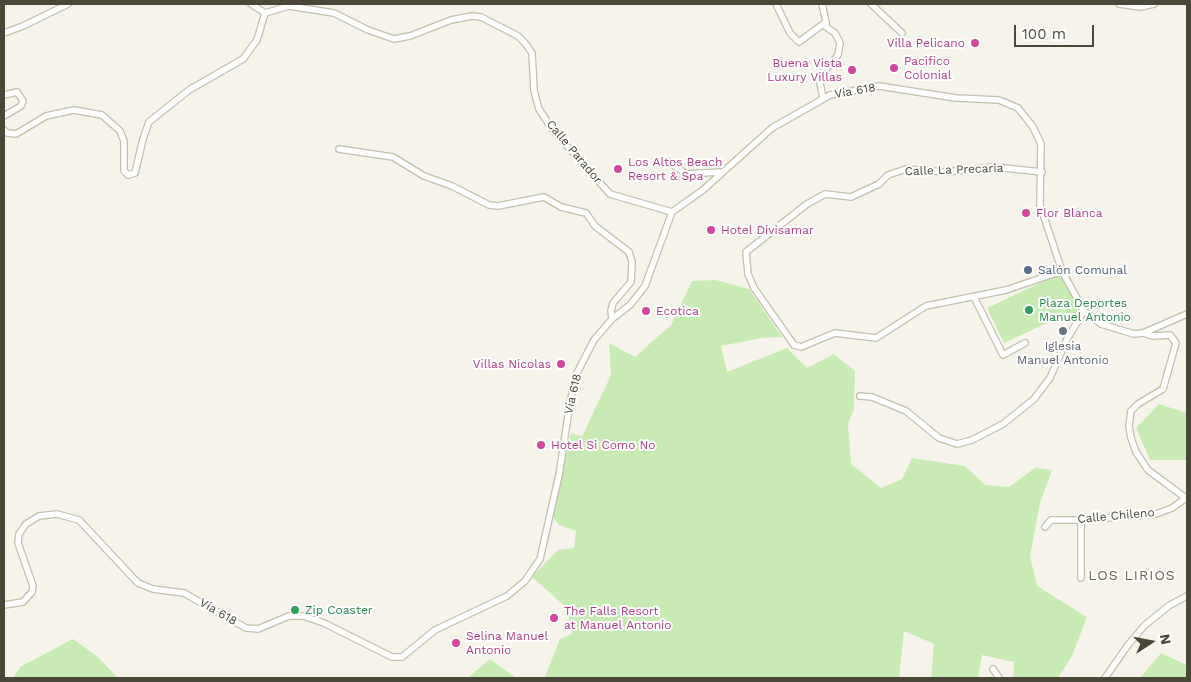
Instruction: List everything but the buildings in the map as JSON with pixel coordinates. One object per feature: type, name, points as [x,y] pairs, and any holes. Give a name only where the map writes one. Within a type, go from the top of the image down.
[{"type":"street","points":[[4,33],[68,4]]},
{"type":"street","points":[[4,130],[7,133],[16,134],[46,116],[74,110],[102,115],[120,131],[124,140],[124,171],[128,175],[135,173],[149,122],[189,90],[244,59],[257,40],[265,13],[252,4]]},
{"type":"street","points":[[776,4],[790,33],[799,42],[826,22]]},
{"type":"street","points":[[822,4],[826,27],[835,33],[840,49],[835,61],[822,72],[819,78],[824,98]]},
{"type":"street","points":[[871,4],[902,34]]},
{"type":"street","points":[[1119,4],[1140,7],[1154,4]]},
{"type":"street","name":"Calle Parador","points":[[265,13],[289,6],[322,10],[334,13],[385,37],[401,40],[450,20],[481,17],[518,36],[525,43],[532,53],[534,91],[540,109],[552,129],[610,194],[672,212]]},
{"type":"street","name":"Vía 618","points":[[4,605],[22,602],[32,592],[33,586],[18,543],[19,534],[26,524],[39,516],[64,514],[79,520],[138,583],[153,589],[184,594],[246,628],[258,629],[289,616],[303,616],[324,623],[392,657],[402,657],[435,630],[507,596],[525,581],[540,559],[559,475],[570,403],[577,373],[594,340],[612,319],[630,305],[646,286],[672,212],[703,190],[720,172],[772,128],[824,98],[852,90],[879,86],[956,98],[998,100],[1008,103],[1025,114],[1034,127],[1041,144],[1040,206],[1062,271],[1084,311],[1101,324],[1120,331],[1143,333],[1187,314]]},
{"type":"street","points":[[4,95],[16,92],[23,101],[21,106],[4,116]]},
{"type":"street","points":[[339,149],[394,157],[424,176],[452,186],[489,205],[498,206],[544,197],[561,207],[586,213],[595,226],[629,252],[632,262],[630,282],[613,303],[612,319]]},
{"type":"street","points":[[668,161],[686,174],[720,172]]},
{"type":"street","name":"Calle La Precaria","points":[[1042,172],[994,167],[946,172],[906,169],[888,175],[879,184],[851,197],[825,194],[818,196],[746,252],[748,274],[754,288],[794,345],[801,347],[835,333],[869,339],[876,338],[926,306],[974,298],[1062,271]]},
{"type":"street","points":[[974,298],[1003,354],[1025,343]]},
{"type":"street","points":[[860,396],[872,397],[906,411],[939,438],[957,444],[972,440],[1003,424],[1034,399],[1050,378],[1067,339],[1084,311]]},
{"type":"street","points":[[1143,333],[1153,336],[1170,334],[1176,343],[1163,389],[1138,404],[1131,411],[1129,426],[1132,438],[1136,452],[1148,470],[1186,498]]},
{"type":"street","name":"Calle Chileno","points":[[1046,527],[1051,520],[1081,520],[1156,514],[1172,508],[1186,498]]},
{"type":"street","points":[[1081,520],[1081,578]]},
{"type":"street","points":[[1105,678],[1128,645],[1145,625],[1170,605],[1187,596]]},
{"type":"street","points":[[993,669],[999,678]]},
{"type":"green space","name":"Plaza Deportes Manuel Antonio","points":[[1059,274],[1081,312],[1074,325],[1065,320],[1063,323],[1058,320],[1066,314],[1004,343],[987,308]]},
{"type":"green space","points":[[716,280],[749,289],[782,337],[762,338],[721,346],[727,372],[787,348],[807,368],[834,354],[855,371],[854,409],[848,424],[851,464],[881,488],[902,479],[912,458],[965,466],[985,485],[1009,487],[1035,468],[1052,470],[1040,503],[1030,556],[1037,586],[1087,617],[1072,656],[1058,678],[1013,678],[1014,662],[982,655],[978,678],[931,678],[934,644],[904,631],[899,678],[541,678],[545,677],[560,639],[572,634],[567,608],[532,577],[558,550],[574,548],[576,531],[559,525],[552,516],[571,433],[582,437],[611,375],[609,343],[635,357],[671,325],[692,281]]},
{"type":"green space","points":[[1159,404],[1187,413],[1187,460],[1150,460],[1136,428]]},
{"type":"green space","points":[[73,639],[98,657],[118,678],[13,678],[20,667]]},
{"type":"green space","points":[[1161,653],[1187,665],[1187,678],[1140,678]]},
{"type":"green space","points":[[490,659],[516,678],[468,678]]},
{"type":"place","name":"Villa Pelicano","points":[[975,43]]},
{"type":"place","name":"Pacifico Colonial","points":[[894,68]]},
{"type":"place","name":"Buena Vista Luxury Villas","points":[[852,70]]},
{"type":"place","name":"Los Altos Beach Resort & Spa","points":[[618,169]]},
{"type":"place","name":"Flor Blanca","points":[[1026,213]]},
{"type":"place","name":"Hotel Divisamar","points":[[711,230]]},
{"type":"place","name":"Salón Comunal","points":[[1028,270]]},
{"type":"place","name":"Plaza Deportes Manuel Antonio","points":[[1029,310]]},
{"type":"place","name":"Ecotica","points":[[646,311]]},
{"type":"place","name":"Iglesia Manuel Antonio","points":[[1063,331]]},
{"type":"place","name":"Villas Nicolas","points":[[561,364]]},
{"type":"place","name":"Hotel Si Como No","points":[[541,445]]},
{"type":"place","name":"Zip Coaster","points":[[295,610]]},
{"type":"place","name":"The Falls Resort at Manuel Antonio","points":[[554,618]]},
{"type":"place","name":"Selina Manuel Antonio","points":[[456,643]]},
{"type":"district","name":"LOS LIRIOS","points":[[1132,576]]}]
